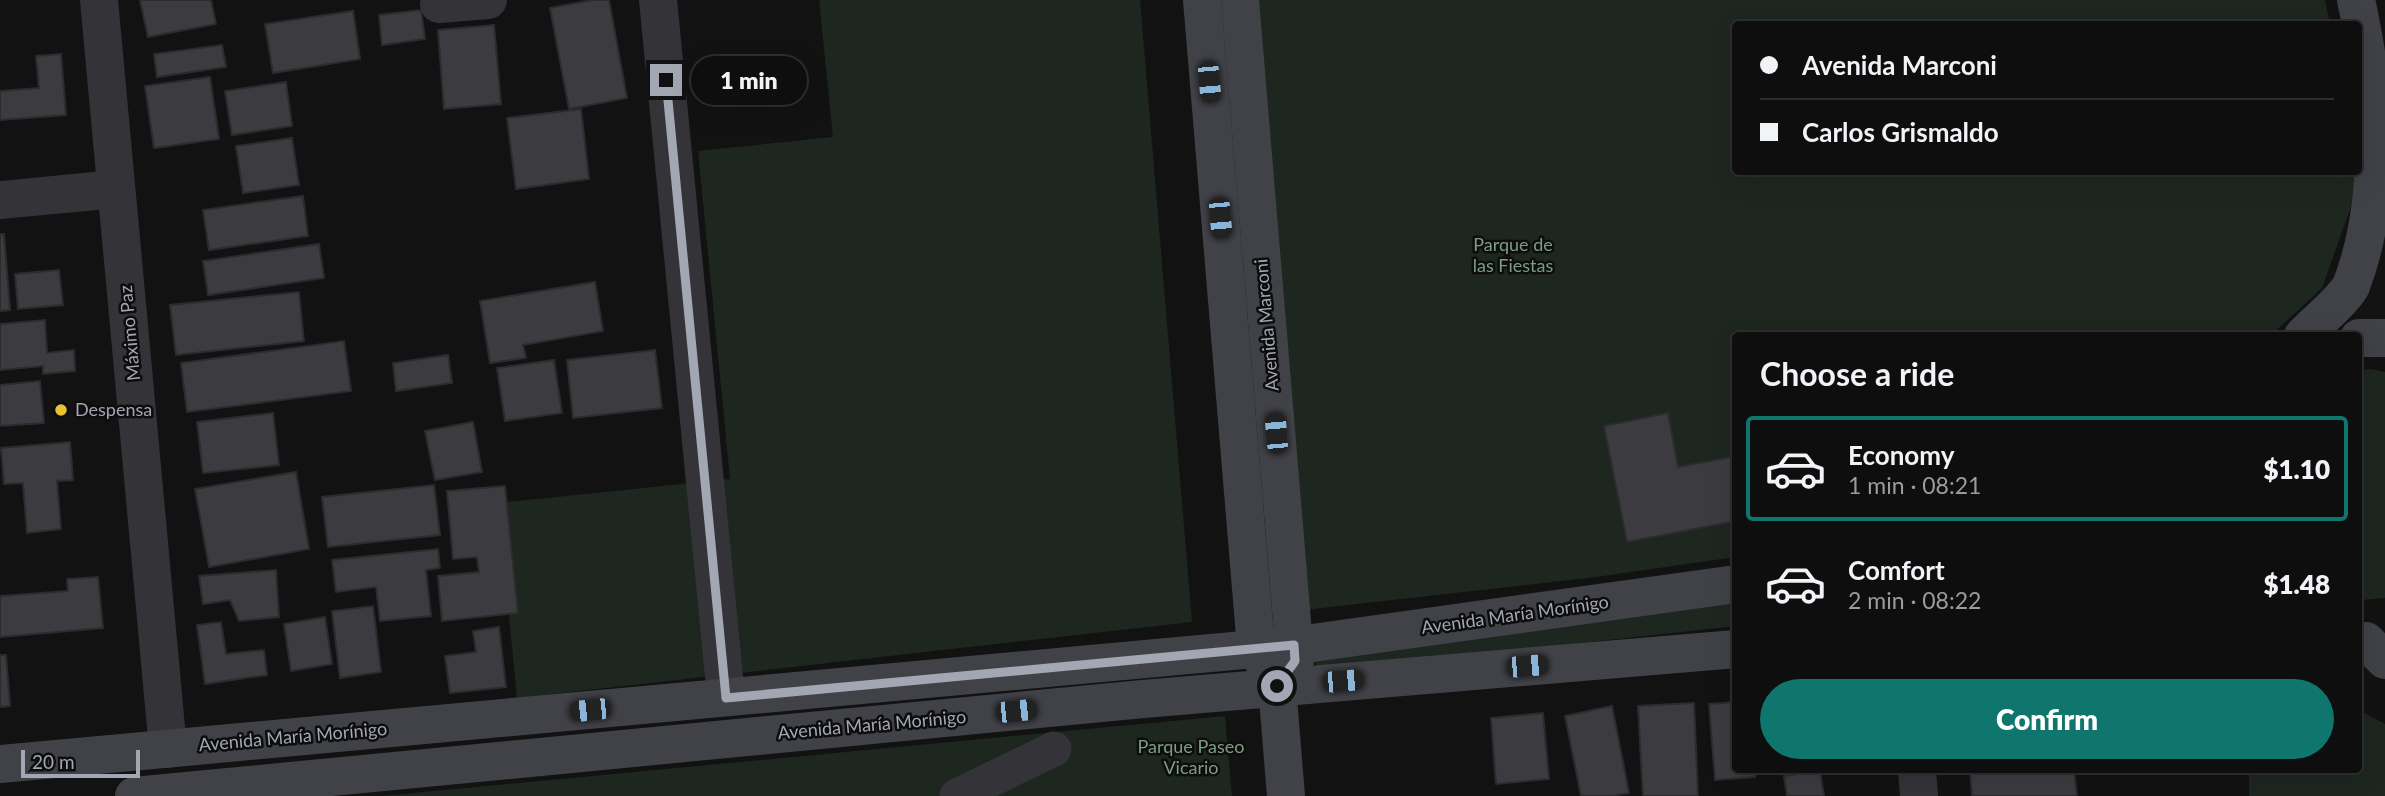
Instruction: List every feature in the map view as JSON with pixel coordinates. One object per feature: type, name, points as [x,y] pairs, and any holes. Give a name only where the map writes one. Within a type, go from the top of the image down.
[{"type":"main road","points":[[1202,0],[1256,648],[1277,686],[1286,796]]},
{"type":"main road","name":"Avenida Marconi","points":[[1240,0],[1295,661],[1277,686]]},
{"type":"main road","points":[[2356,0],[2361,21]]},
{"type":"main road","points":[[2307,332],[2350,287],[2368,250],[2381,210],[2380,124],[2362,28]]},
{"type":"main road","points":[[2362,338],[2385,338]]},
{"type":"main road","name":"Avenida María Morínigo","points":[[0,764],[1294,645],[1732,585]]},
{"type":"main road","name":"Avenida María Morínigo","points":[[134,796],[1277,686],[1732,649]]},
{"type":"street","name":"Máximo Paz","points":[[99,0],[168,749]]},
{"type":"street","points":[[439,4],[488,0]]},
{"type":"street","points":[[658,0],[726,698]]},
{"type":"street","points":[[0,200],[116,189]]},
{"type":"street","points":[[957,796],[1055,749]]},
{"type":"street","points":[[1917,773],[1919,796]]},
{"type":"green space","points":[[819,0],[1140,0],[1192,622],[517,698],[498,503],[730,479],[698,151],[833,137]]},
{"type":"green space","name":"Parque de las Fiestas","points":[[1256,0],[2325,0],[2329,21],[1732,21],[1732,175],[2362,175],[2364,170],[2322,288],[2274,332],[1732,332],[1732,558],[1596,577],[1304,610]]},
{"type":"green space","points":[[2362,370],[2385,372],[2385,598],[2362,600]]},
{"type":"green space","points":[[1732,603],[1732,626],[1317,672],[1315,659]]},
{"type":"green space","points":[[2362,712],[2385,724],[2385,796],[2249,796],[2249,773],[2362,773]]},
{"type":"green space","name":"Parque Paseo Vicario","points":[[1225,716],[1232,796],[381,796]]},
{"type":"building","points":[[140,0],[211,0],[216,24],[148,37]]},
{"type":"building","points":[[592,0],[609,0],[627,98],[569,109],[550,8]]},
{"type":"building","points":[[421,10],[425,39],[382,45],[379,15]]},
{"type":"building","points":[[353,11],[360,59],[273,73],[265,24]]},
{"type":"building","points":[[494,25],[501,104],[444,109],[438,30]]},
{"type":"building","points":[[222,45],[226,67],[157,77],[154,54]]},
{"type":"building","points":[[61,54],[66,115],[0,120],[0,91],[39,88],[36,56]]},
{"type":"building","points":[[210,77],[219,139],[154,148],[145,86]]},
{"type":"building","points":[[286,82],[292,126],[232,135],[225,91]]},
{"type":"building","points":[[581,109],[589,179],[516,189],[507,118]]},
{"type":"building","points":[[292,138],[299,185],[243,193],[236,146]]},
{"type":"building","points":[[303,196],[308,236],[209,250],[203,210]]},
{"type":"building","points":[[0,234],[4,234],[10,310],[0,311]]},
{"type":"building","points":[[319,244],[324,278],[208,295],[203,261]]},
{"type":"building","points":[[59,270],[63,305],[18,309],[15,274]]},
{"type":"building","points":[[595,282],[603,331],[523,345],[526,358],[490,363],[480,301]]},
{"type":"building","points":[[299,292],[304,341],[176,355],[170,305]]},
{"type":"building","points":[[45,320],[47,353],[74,350],[75,371],[43,374],[43,366],[0,370],[0,324]]},
{"type":"building","points":[[344,341],[351,391],[187,412],[181,363]]},
{"type":"building","points":[[655,350],[662,408],[573,418],[567,360]]},
{"type":"building","points":[[448,355],[452,383],[396,391],[393,363]]},
{"type":"building","points":[[554,360],[562,413],[505,421],[497,368]]},
{"type":"building","points":[[40,381],[44,423],[0,426],[0,385]]},
{"type":"building","points":[[273,413],[279,465],[203,473],[197,422]]},
{"type":"building","points":[[1668,413],[1678,467],[1732,457],[1732,522],[1627,542],[1604,426]]},
{"type":"building","points":[[473,422],[482,472],[435,480],[425,431]]},
{"type":"building","points":[[70,442],[73,480],[57,481],[61,529],[27,533],[23,483],[4,484],[1,448]]},
{"type":"building","points":[[296,472],[309,549],[209,567],[195,489]]},
{"type":"building","points":[[434,485],[440,535],[328,547],[322,497]]},
{"type":"building","points":[[505,486],[518,613],[442,621],[438,576],[479,572],[477,557],[453,559],[447,491]]},
{"type":"building","points":[[438,549],[440,568],[426,570],[431,616],[380,621],[376,587],[336,592],[332,560]]},
{"type":"building","points":[[276,570],[279,617],[239,621],[230,600],[203,604],[199,576]]},
{"type":"building","points":[[98,577],[103,628],[0,637],[0,596],[68,591],[67,579]]},
{"type":"building","points":[[373,606],[381,672],[340,678],[332,611]]},
{"type":"building","points":[[325,617],[332,664],[291,671],[284,624]]},
{"type":"building","points":[[221,622],[226,654],[264,650],[267,675],[205,684],[197,625]]},
{"type":"building","points":[[499,627],[506,687],[450,693],[445,656],[476,652],[473,631]]},
{"type":"building","points":[[0,655],[6,655],[10,706],[0,707]]},
{"type":"building","points":[[1732,702],[1732,773],[1755,773],[1755,777],[1715,780],[1709,704]]},
{"type":"building","points":[[1694,703],[1698,796],[1643,796],[1638,706]]},
{"type":"building","points":[[1612,706],[1629,793],[1581,796],[1565,716]]},
{"type":"building","points":[[1543,713],[1549,779],[1496,784],[1491,718]]},
{"type":"building","points":[[1820,773],[1824,796],[1787,796],[1784,776]]},
{"type":"building","points":[[1970,773],[2074,773],[2077,796],[1972,796]]},
{"type":"place","name":"Despensa","points":[[61,410]]},
{"type":"route","points":[[666,80],[726,698],[1294,645],[1295,661],[1277,686]]}]
